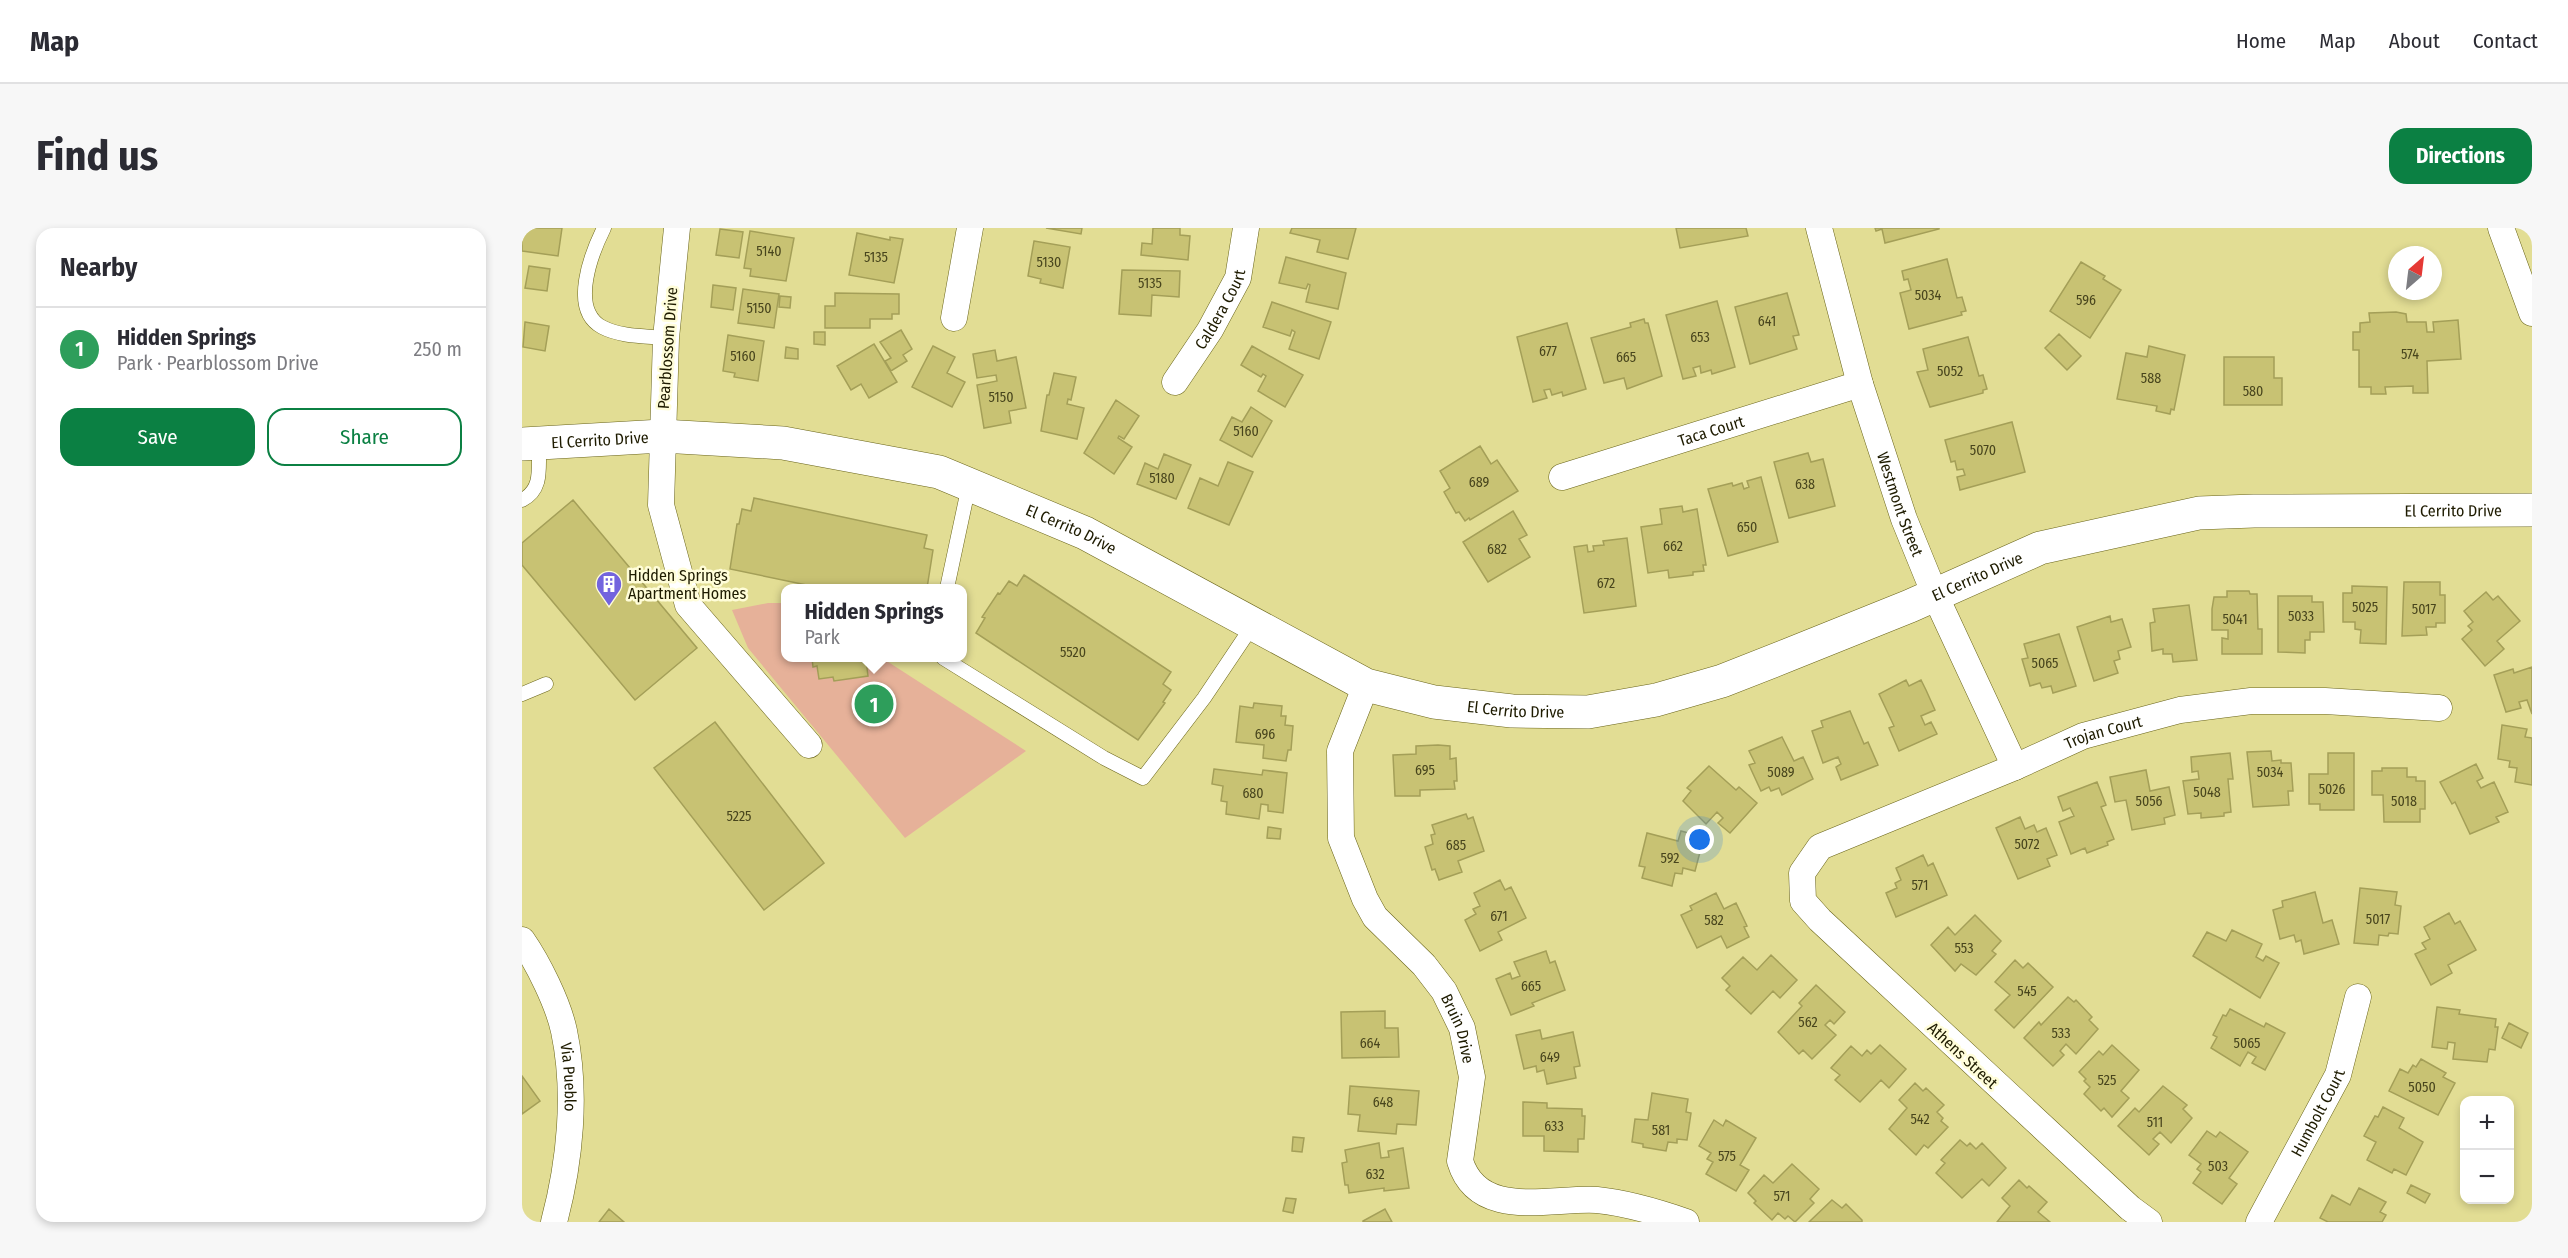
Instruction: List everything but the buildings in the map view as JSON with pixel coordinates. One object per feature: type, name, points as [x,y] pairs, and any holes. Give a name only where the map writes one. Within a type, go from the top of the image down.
[{"type":"street","name":"Pearblossom Drive","points":[[677,228],[666,339],[661,505],[688,605],[808,745]]},
{"type":"street","points":[[954,318],[970,228]]},
{"type":"street","name":"Caldera Court","points":[[1175,382],[1210,330],[1238,278],[1246,228]]},
{"type":"street","name":"Westmont Street","points":[[1819,228],[1860,384],[1904,519],[1935,595],[2015,767]]},
{"type":"street","points":[[2501,228],[2532,313]]},
{"type":"street","name":"Taca Court","points":[[1562,477],[1860,384]]},
{"type":"street","name":"El Cerrito Drive","points":[[531,443],[662,436],[783,443],[939,472],[1084,533],[1366,685],[1434,702],[1512,711],[1588,712],[1656,700],[1722,681],[1935,595],[2040,548],[2199,513],[2532,510]]},
{"type":"street","name":"Bruin Drive","points":[[1366,685],[1340,751],[1341,838],[1365,899],[1375,917],[1424,965],[1443,991],[1462,1028],[1472,1077],[1460,1161],[1463,1171],[1473,1185],[1496,1200],[1513,1202],[1597,1200],[1649,1209],[1686,1222]]},
{"type":"street","name":"Trojan Court","points":[[1802,873],[1820,847],[2015,767],[2083,736],[2180,710],[2251,701],[2314,701],[2439,708]]},
{"type":"street","name":"Athens Street","points":[[1802,873],[1803,901],[1820,920],[2130,1208],[2149,1222]]},
{"type":"street","name":"Via Pueblo","points":[[522,940],[537,962],[564,1030],[570,1079],[568,1143],[562,1191],[554,1222]]},
{"type":"street","name":"Humbolt Court","points":[[2259,1222],[2338,1075],[2358,997]]},
{"type":"lane","points":[[604,228],[595,246],[583,294],[587,308],[599,326],[621,334],[666,339]]},
{"type":"lane","points":[[522,500],[531,496],[537,488],[531,443]]},
{"type":"lane","points":[[948,584],[969,485]]},
{"type":"lane","points":[[951,662],[1104,758],[1143,778],[1204,698],[1253,625]]},
{"type":"lane","points":[[522,694],[546,684]]},
{"type":"shaded area","points":[[768,603],[781,603],[781,662],[888,662],[1026,751],[905,838],[748,648],[732,610]]},
{"type":"place","name":"Hidden Springs Apartment Homes","points":[[609,607]]},
{"type":"place","name":"Hidden Springs","points":[[874,704]]}]
